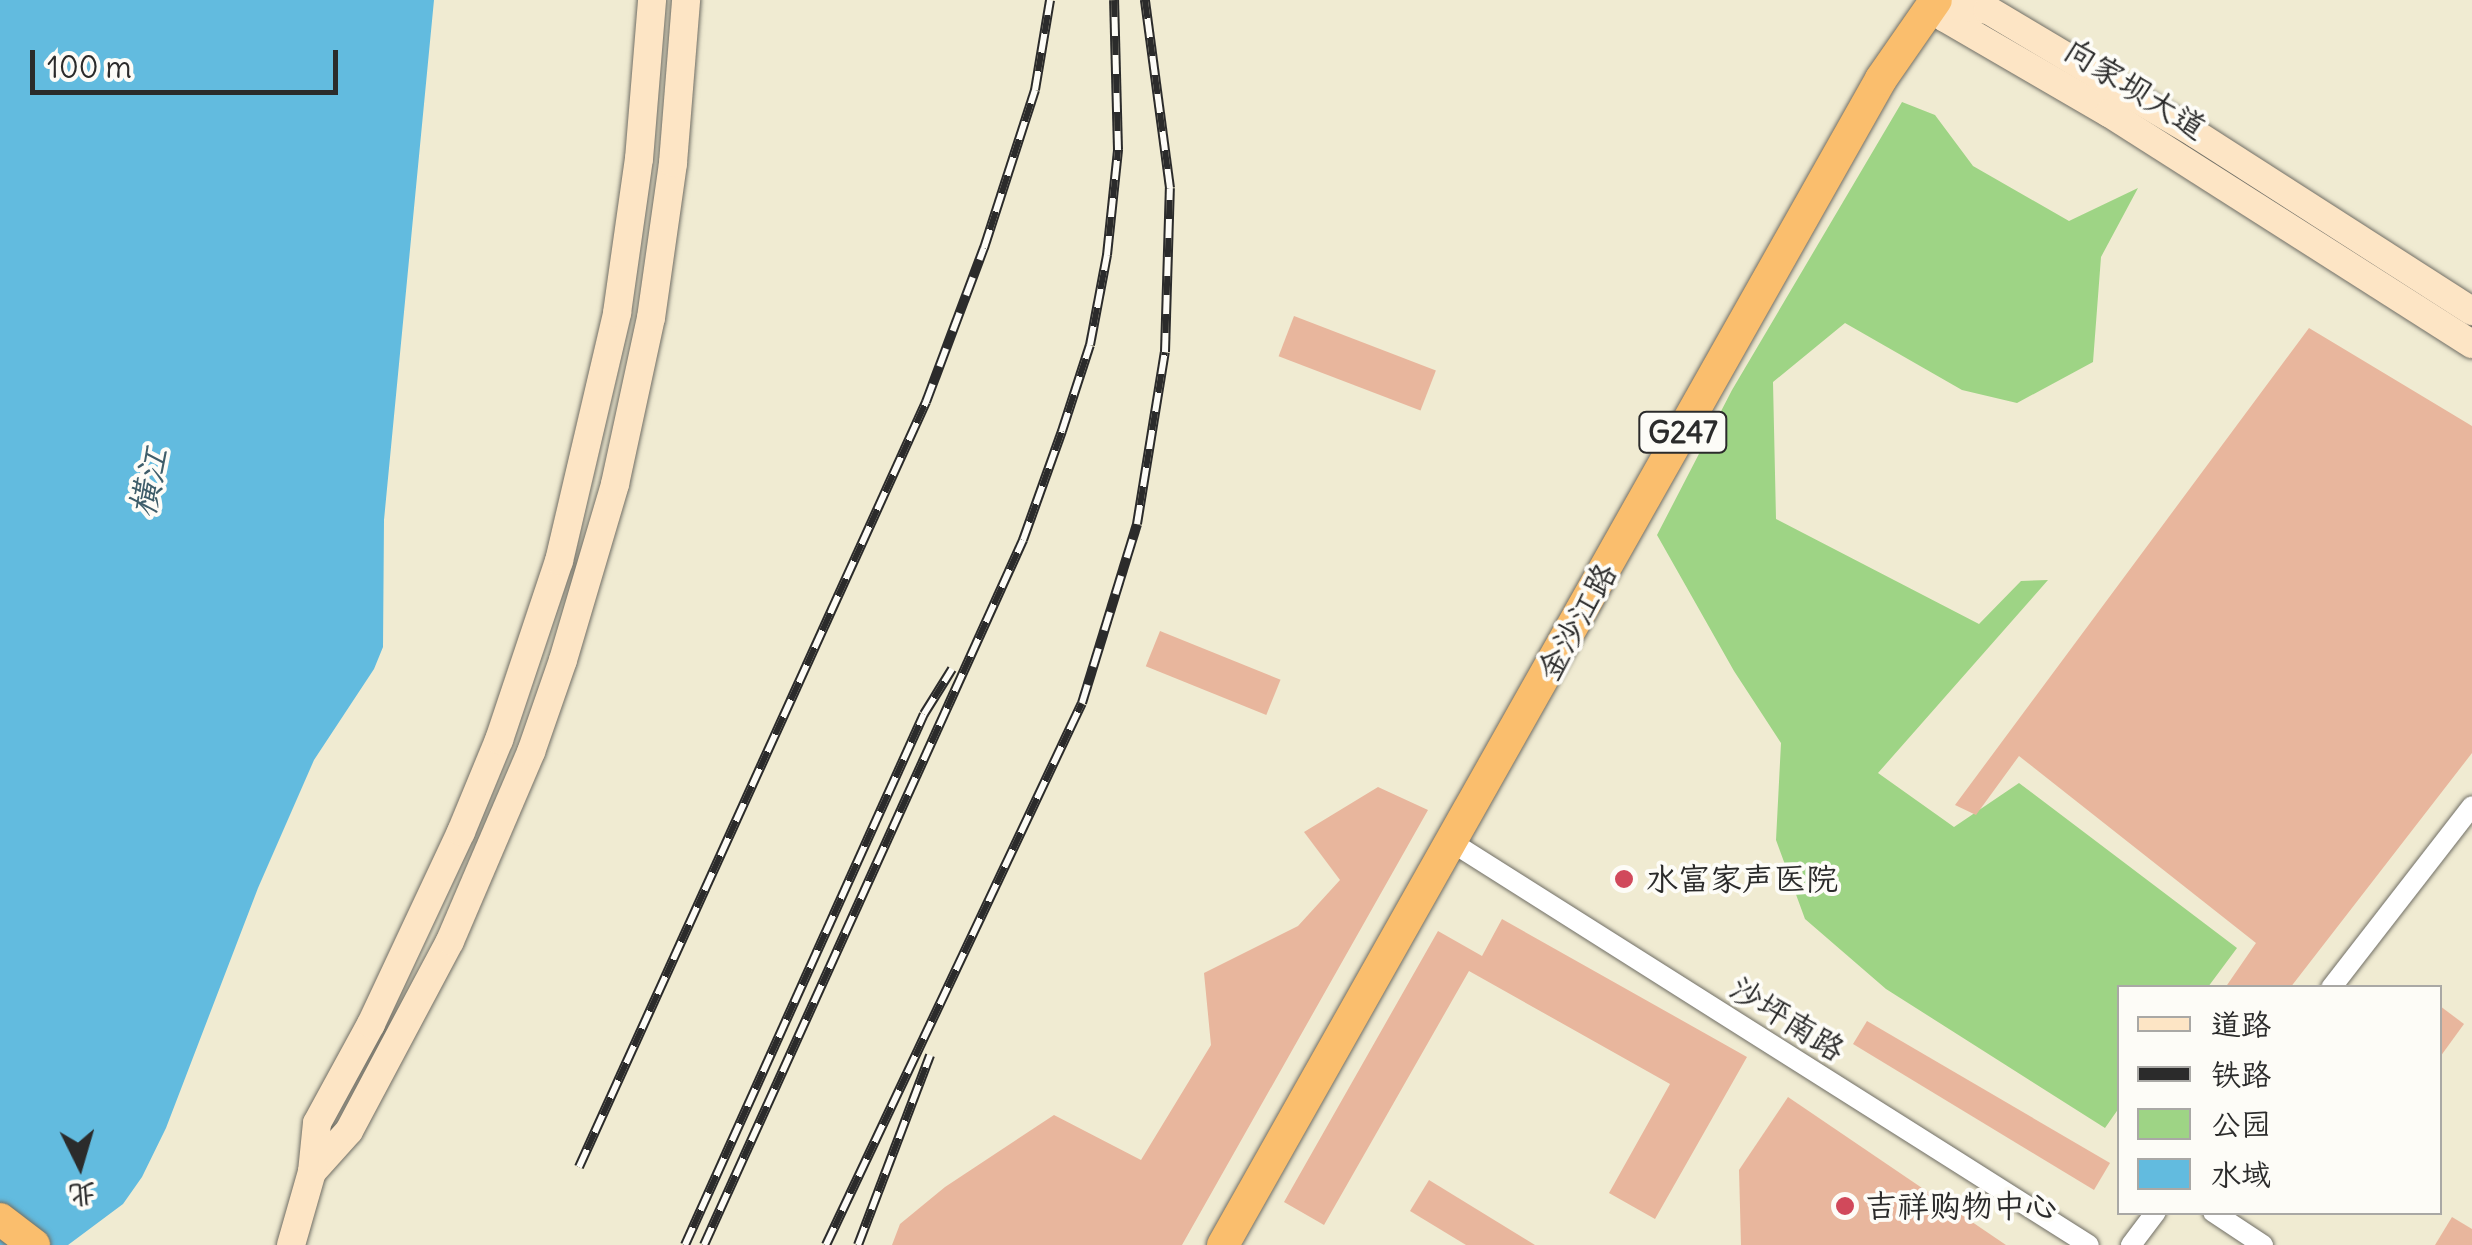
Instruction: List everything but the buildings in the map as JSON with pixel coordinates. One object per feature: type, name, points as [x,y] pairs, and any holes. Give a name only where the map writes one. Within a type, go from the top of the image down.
[{"type":"highway","name":"金沙江路","points":[[1223,1245],[1881,79],[1935,1]]},
{"type":"highway","points":[[0,1219],[34,1245]]},
{"type":"main road","points":[[290,1245],[312,1172],[316,1123],[403,959],[462,832],[518,686],[559,562],[617,312],[639,160],[652,0]]},
{"type":"main road","points":[[312,1172],[349,1131],[450,941],[531,752],[563,660],[615,484],[648,334],[673,163],[686,0]]},
{"type":"main road","name":"向家坝大道","points":[[1935,1],[1988,10],[2196,134],[2472,311]]},
{"type":"main road","name":"向家坝大道","points":[[1935,1],[1945,18],[2109,113],[2472,344]]},
{"type":"street","points":[[2333,985],[2472,806]]},
{"type":"street","name":"沙坪南路","points":[[1453,843],[2089,1245]]},
{"type":"street","points":[[2131,1245],[2154,1215]]},
{"type":"street","points":[[2218,1215],[2263,1245]]},
{"type":"green space","points":[[1902,102],[1935,115],[1973,166],[2069,221],[2138,188],[2101,257],[2093,362],[2017,403],[1962,390],[1845,323],[1773,382],[1776,519],[1979,624],[2021,581],[2048,580],[1878,773],[1954,827],[2019,783],[2237,948],[2209,985],[2117,985],[2117,1111],[2105,1128],[1886,989],[1805,919],[1776,840],[1781,743],[1734,671],[1657,535],[1732,390]]},
{"type":"water","name":"横江","points":[[0,0],[434,0],[384,520],[383,647],[374,669],[314,760],[258,888],[166,1128],[142,1177],[123,1204],[68,1245],[0,1245]]},
{"type":"railway","points":[[579,1167],[926,402],[984,248],[1035,90],[1050,0]]},
{"type":"railway","points":[[704,1245],[1023,540],[1062,431],[1090,345],[1107,255],[1118,150],[1114,0]]},
{"type":"railway","points":[[826,1245],[1082,703],[1137,524],[1165,352],[1170,188],[1145,0]]},
{"type":"railway","points":[[685,1245],[924,714],[952,669]]},
{"type":"railway","points":[[858,1245],[930,1055]]},
{"type":"place","name":"水富家声医院","points":[[1624,879]]},
{"type":"place","name":"吉祥购物中心","points":[[1845,1206]]}]
